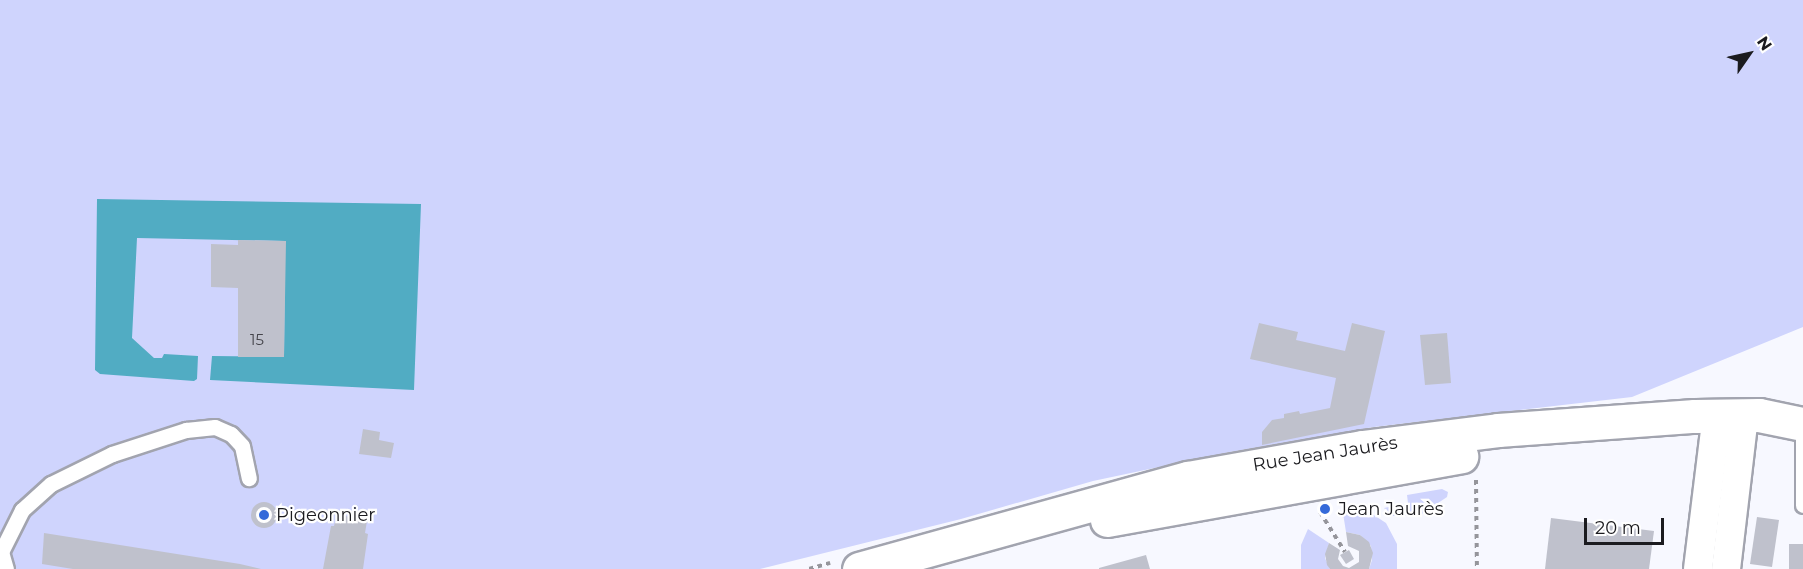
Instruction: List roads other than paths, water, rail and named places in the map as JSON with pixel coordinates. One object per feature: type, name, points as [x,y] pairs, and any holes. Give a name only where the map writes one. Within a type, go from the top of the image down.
[{"type":"main road","name":"Rue Jean Jaurès","points":[[918,569],[1048,533],[1345,475],[1514,448],[1632,437],[1779,418],[1803,424]]},
{"type":"main road","name":"Rue Jean Jaurès","points":[[859,569],[1103,500],[1240,467],[1362,447],[1498,430],[1730,424]]},
{"type":"street","points":[[1698,569],[1730,424]]},
{"type":"street","points":[[1726,569],[1730,424]]},
{"type":"lane","points":[[6,569],[1,552],[22,510],[51,484],[112,454],[186,430],[214,427],[231,434],[242,446],[249,478]]},
{"type":"lane","points":[[1803,434],[1803,505]]},
{"type":"place","name":"Jean Jaurès","points":[[1325,509]]},
{"type":"place","name":"Pigeonnier","points":[[264,515]]}]
